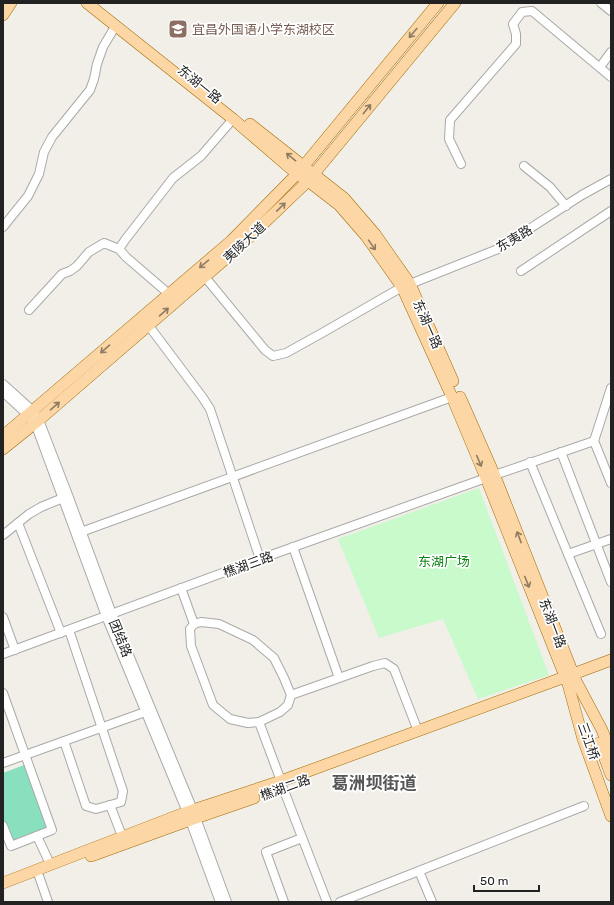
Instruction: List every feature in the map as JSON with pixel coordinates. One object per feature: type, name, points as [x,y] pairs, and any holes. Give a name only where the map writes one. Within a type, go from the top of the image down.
[{"type":"main road","points":[[3,15],[11,3]]},
{"type":"main road","points":[[87,3],[233,119],[311,177],[339,205],[406,285],[452,397],[490,476],[570,679],[583,740],[611,816]]},
{"type":"main road","name":"东湖一路","points":[[98,3],[300,170]]},
{"type":"main road","name":"夷陵大道","points":[[3,449],[34,417],[168,294],[231,241],[300,170],[438,3]]},
{"type":"main road","name":"夷陵大道","points":[[3,436],[34,417],[149,326],[238,248],[311,177],[455,3]]},
{"type":"main road","name":"东湖一路","points":[[406,285],[490,476]]},
{"type":"main road","points":[[570,679],[611,660]]},
{"type":"main road","points":[[570,679],[611,667]]},
{"type":"main road","points":[[570,679],[602,730],[611,753]]},
{"type":"main road","name":"樵湖二路","points":[[282,784],[418,731],[570,679]]},
{"type":"main road","name":"樵湖二路","points":[[3,883],[122,836],[191,815],[282,784],[570,679]]},
{"type":"main road","name":"三江桥","points":[[570,679],[611,775]]},
{"type":"main road","name":"三江桥","points":[[570,679],[611,800]]},
{"type":"main road","name":"樵湖二路","points":[[3,890],[191,815]]},
{"type":"street","points":[[601,3],[611,11]]},
{"type":"street","points":[[461,164],[449,139],[450,120],[516,44],[516,34],[513,24],[522,12],[532,11],[611,77]]},
{"type":"street","points":[[3,227],[28,196],[40,174],[44,152],[52,137],[90,90],[103,47],[116,25]]},
{"type":"street","points":[[600,67],[611,52]]},
{"type":"street","points":[[119,249],[173,178],[201,156],[233,119]]},
{"type":"street","points":[[524,166],[550,187],[566,206]]},
{"type":"street","name":"东夷路","points":[[205,277],[265,350],[273,356],[286,353],[406,285],[498,249],[611,179]]},
{"type":"street","points":[[520,271],[611,211]]},
{"type":"street","points":[[29,310],[62,274],[77,266],[90,252],[104,243],[119,249],[168,294]]},
{"type":"street","points":[[149,326],[210,409],[260,559]]},
{"type":"street","name":"团结路","points":[[3,384],[34,417],[68,495],[109,615],[145,712],[191,815],[220,902]]},
{"type":"street","points":[[611,388],[594,441],[611,483]]},
{"type":"street","name":"团结路","points":[[3,392],[34,417],[63,498],[109,615],[227,902]]},
{"type":"street","points":[[81,532],[452,397]]},
{"type":"street","name":"樵湖三路","points":[[3,654],[490,476],[594,441]]},
{"type":"street","points":[[561,452],[611,582]]},
{"type":"street","points":[[530,462],[601,634]]},
{"type":"street","points":[[3,535],[29,514],[63,498]]},
{"type":"street","points":[[18,523],[65,631],[102,727],[123,791],[121,802],[96,809],[86,806],[64,741]]},
{"type":"street","points":[[568,554],[611,539]]},
{"type":"street","points":[[293,547],[339,678]]},
{"type":"street","points":[[181,588],[194,624]]},
{"type":"street","points":[[3,617],[15,650]]},
{"type":"street","points":[[201,622],[219,624],[253,640],[274,658],[291,695],[288,705],[280,712],[259,722],[248,724],[230,719],[213,705],[191,646],[190,629],[194,624],[201,622]]},
{"type":"street","points":[[291,695],[385,663],[394,669],[418,731]]},
{"type":"street","points":[[3,693],[52,830],[10,846],[3,826]]},
{"type":"street","points":[[3,763],[145,712]]},
{"type":"street","points":[[259,722],[327,902]]},
{"type":"street","points":[[110,805],[122,836]]},
{"type":"street","points":[[340,902],[584,806]]},
{"type":"street","points":[[38,836],[50,864]]},
{"type":"street","points":[[284,902],[266,852],[302,838]]},
{"type":"street","points":[[419,871],[432,902]]},
{"type":"street","points":[[39,876],[48,902]]},
{"type":"green space","name":"东湖广场","points":[[479,488],[549,675],[478,699],[443,619],[379,638],[338,539]]},
{"type":"green space","points":[[24,765],[48,829],[12,842],[3,819],[3,773]]},
{"type":"place","name":"宜昌外国语小学东湖校区","points":[[178,29]]},
{"type":"district","name":"葛洲坝街道","points":[[374,783]]}]
